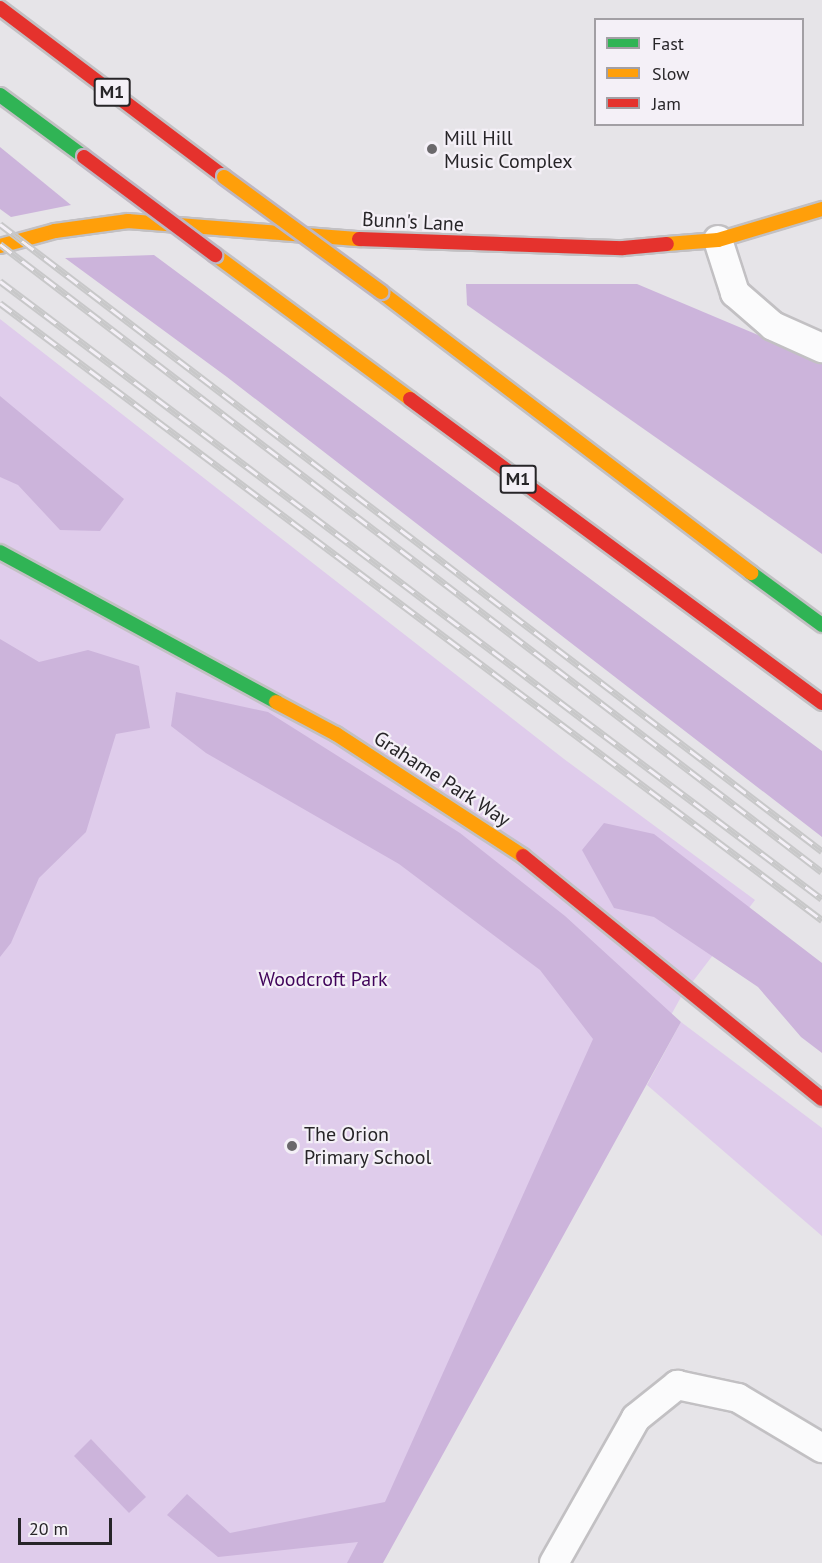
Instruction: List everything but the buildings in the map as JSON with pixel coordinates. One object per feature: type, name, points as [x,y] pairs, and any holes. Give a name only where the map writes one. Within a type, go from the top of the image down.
[{"type":"main road","name":"M1","points":[[0,8],[381,292],[606,466],[822,625]]},
{"type":"main road","name":"M1","points":[[0,95],[822,703]]},
{"type":"main road","name":"Bunn's Lane","points":[[0,246],[55,231],[128,220],[393,242],[623,248],[718,240],[822,209]]},
{"type":"main road","name":"Grahame Park Way","points":[[0,552],[336,734],[513,848],[822,1099]]},
{"type":"street","points":[[718,240],[735,292],[773,326],[822,348]]},
{"type":"street","points":[[554,1563],[636,1418],[677,1385],[738,1398],[822,1448]]},
{"type":"green space","name":"Woodcroft Park","points":[[0,319],[564,759],[755,900],[681,997],[369,1563],[0,1563]]},
{"type":"green space","points":[[681,1022],[822,1128],[822,1236],[647,1085]]},
{"type":"shaded area","points":[[0,147],[71,205],[11,217],[0,209]]},
{"type":"shaded area","points":[[154,255],[822,751],[822,837],[227,377],[65,258]]},
{"type":"shaded area","points":[[466,284],[637,284],[822,362],[822,554],[467,305]]},
{"type":"shaded area","points":[[0,396],[124,499],[100,531],[60,530],[18,485],[0,477]]},
{"type":"shaded area","points":[[0,639],[39,662],[88,650],[139,666],[150,728],[116,734],[86,832],[39,878],[11,943],[0,957]]},
{"type":"shaded area","points":[[176,692],[268,712],[460,833],[565,916],[681,1022],[383,1563],[347,1563],[358,1542],[218,1557],[167,1515],[187,1494],[230,1533],[385,1502],[593,1039],[540,970],[399,864],[206,753],[171,726]]},
{"type":"shaded area","points":[[604,823],[654,834],[822,963],[822,1053],[801,1037],[758,987],[654,917],[614,908],[582,850]]},
{"type":"shaded area","points":[[91,1439],[146,1497],[129,1513],[74,1456]]},
{"type":"railway","points":[[0,224],[822,851]]},
{"type":"railway","points":[[0,244],[822,872]]},
{"type":"railway","points":[[0,281],[822,899]]},
{"type":"railway","points":[[0,303],[822,920]]},
{"type":"traffic: fast","points":[[0,95],[84,157]]},
{"type":"traffic: fast","points":[[0,552],[276,702]]},
{"type":"traffic: fast","points":[[751,573],[822,625]]},
{"type":"traffic: slow","points":[[224,177],[381,292]]},
{"type":"traffic: slow","points":[[667,244],[718,240],[822,209]]},
{"type":"traffic: slow","points":[[0,246],[55,231],[128,221],[359,239]]},
{"type":"traffic: slow","points":[[215,255],[410,399]]},
{"type":"traffic: slow","points":[[381,292],[751,573]]},
{"type":"traffic: slow","points":[[276,702],[336,734],[523,856]]},
{"type":"traffic: jam","points":[[0,8],[224,177]]},
{"type":"traffic: jam","points":[[84,157],[215,255]]},
{"type":"traffic: jam","points":[[359,239],[623,248],[667,244]]},
{"type":"traffic: jam","points":[[410,399],[822,703]]},
{"type":"traffic: jam","points":[[523,856],[822,1099]]},
{"type":"place","name":"Mill Hill Music Complex","points":[[432,149]]},
{"type":"place","name":"The Orion Primary School","points":[[292,1146]]}]
